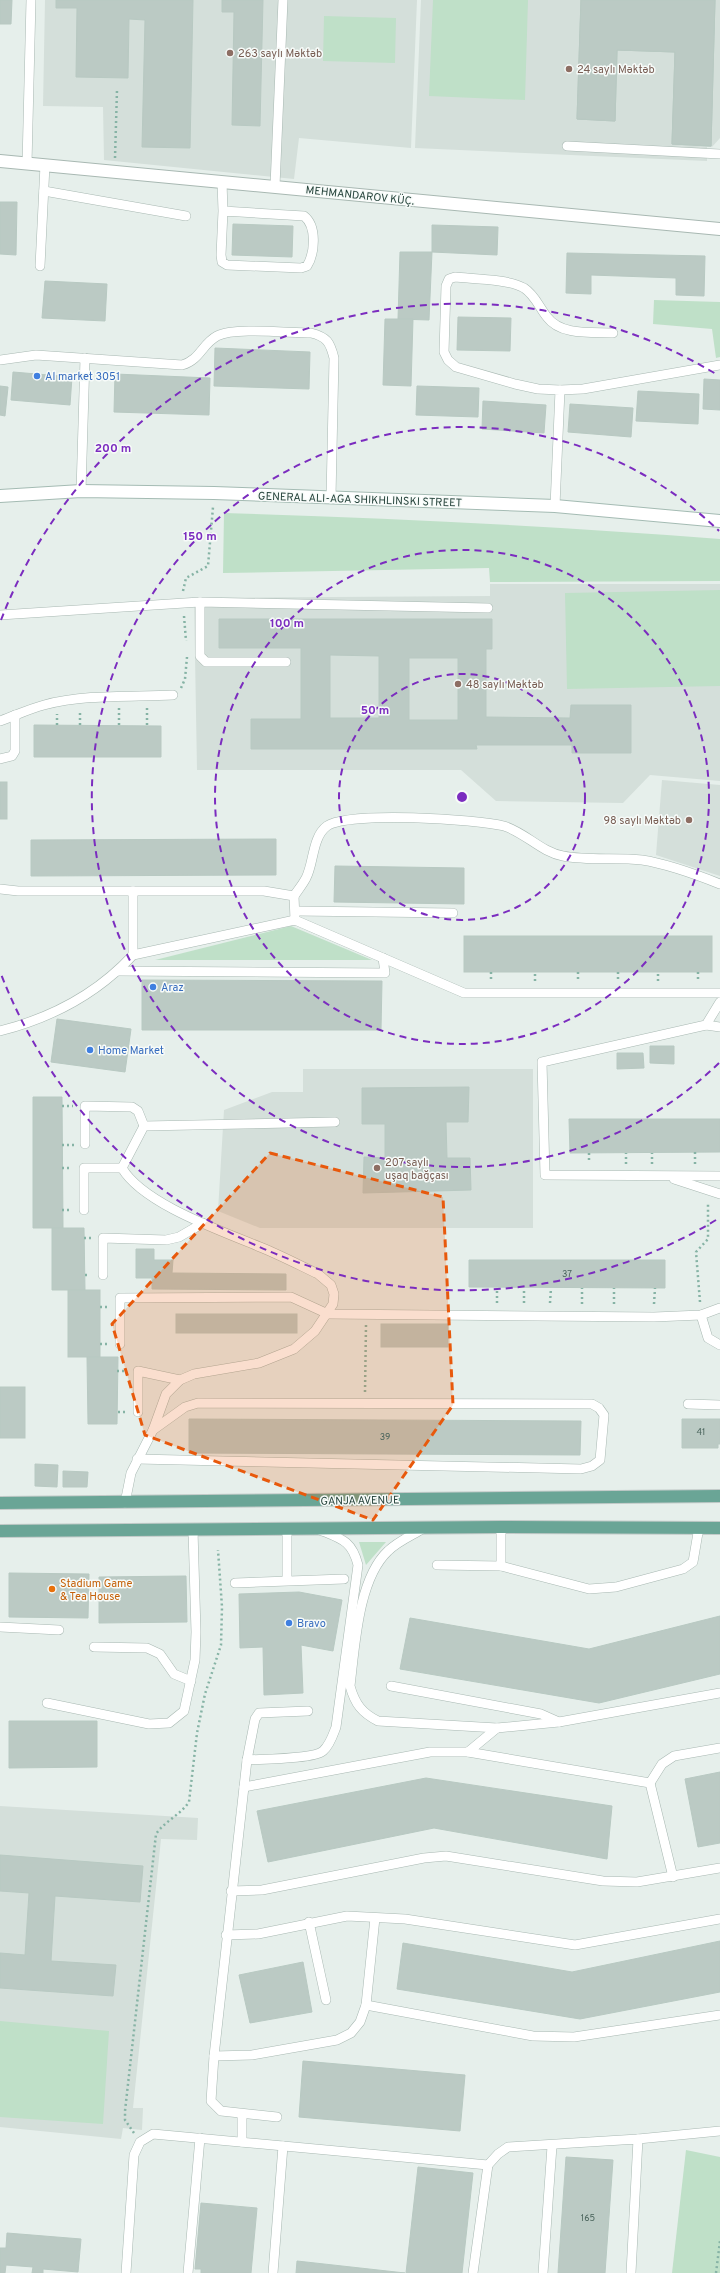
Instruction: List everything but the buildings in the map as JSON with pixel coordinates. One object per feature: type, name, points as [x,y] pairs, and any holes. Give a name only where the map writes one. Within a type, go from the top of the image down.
[{"type":"main road","name":"GANJA AVENUE","points":[[0,1504],[720,1496]]},
{"type":"main road","points":[[0,1531],[318,1530],[501,1527],[720,1528]]},
{"type":"street","name":"MEHMANDAROV KÜÇ.","points":[[0,161],[114,173],[275,186],[495,209],[720,229]]},
{"type":"street","name":"GENERAL ALI-AGA SHIKHLINSKI STREET","points":[[0,496],[81,491],[214,493],[555,506],[720,521]]},
{"type":"lane","points":[[27,164],[30,0]]},
{"type":"lane","points":[[275,186],[283,0]]},
{"type":"lane","points":[[567,146],[720,154]]},
{"type":"lane","points":[[40,266],[45,165]]},
{"type":"lane","points":[[222,182],[222,262],[227,265],[300,268],[307,266],[311,259],[313,229],[310,220],[304,216],[223,211]]},
{"type":"lane","points":[[44,191],[186,216]]},
{"type":"lane","points":[[613,333],[572,331],[559,327],[547,318],[534,297],[526,289],[516,285],[456,277],[449,279],[446,286],[444,352],[448,360],[456,367],[515,384],[538,389],[560,390],[591,387],[720,366]]},
{"type":"lane","points":[[0,360],[36,355],[182,365],[192,362],[215,337],[229,332],[311,333],[324,337],[331,344],[334,358],[331,498]]},
{"type":"lane","points":[[81,491],[85,358]]},
{"type":"lane","points":[[555,506],[560,390]]},
{"type":"lane","points":[[0,615],[200,602],[488,608]]},
{"type":"lane","points":[[200,602],[200,656],[206,662],[286,662]]},
{"type":"lane","points":[[0,721],[15,715],[58,703],[119,697],[173,695]]},
{"type":"lane","points":[[0,759],[12,756],[15,751],[15,715]]},
{"type":"lane","points":[[295,915],[294,896],[307,878],[318,839],[327,826],[339,820],[425,818],[488,823],[506,827],[547,852],[564,856],[642,860],[664,865],[720,884]]},
{"type":"lane","points":[[0,889],[18,891],[264,891],[294,896]]},
{"type":"lane","points":[[133,891],[133,955]]},
{"type":"lane","points":[[0,1032],[23,1026],[74,1003],[118,971],[133,955],[295,915],[453,913]]},
{"type":"lane","points":[[295,915],[383,958],[464,993],[720,993]]},
{"type":"lane","points":[[118,971],[384,973],[383,958]]},
{"type":"lane","points":[[706,1025],[720,1002]]},
{"type":"lane","points":[[720,1027],[706,1025],[542,1062],[545,1175],[667,1177],[720,1176]]},
{"type":"lane","points":[[85,1144],[85,1106],[132,1107],[138,1111],[144,1126],[122,1168]]},
{"type":"lane","points":[[144,1126],[335,1122]]},
{"type":"lane","points":[[84,1210],[84,1168],[122,1168]]},
{"type":"lane","points":[[122,1168],[128,1179],[144,1192],[203,1223],[318,1274],[331,1285],[334,1294],[333,1304],[316,1331],[294,1349],[259,1363],[194,1374],[180,1380],[166,1394],[153,1430],[131,1473],[125,1503]]},
{"type":"lane","points":[[667,1177],[720,1194]]},
{"type":"lane","points":[[103,1275],[103,1238],[166,1240],[179,1237],[203,1223]]},
{"type":"lane","points":[[120,1344],[120,1298],[291,1297],[328,1314],[367,1315],[654,1317],[701,1315],[720,1308]]},
{"type":"lane","points":[[701,1315],[708,1338],[720,1345]]},
{"type":"lane","points":[[138,1412],[138,1371],[180,1380]]},
{"type":"lane","points":[[137,1459],[581,1469],[592,1466],[600,1460],[604,1415],[599,1408],[592,1404],[198,1403],[185,1407],[153,1430]]},
{"type":"lane","points":[[688,1404],[720,1405]]},
{"type":"lane","points":[[501,1527],[501,1566]]},
{"type":"lane","points":[[437,1565],[501,1566],[589,1589],[616,1587],[683,1570],[693,1562],[699,1527]]},
{"type":"lane","points":[[424,1528],[389,1550],[372,1569],[365,1589],[350,1686],[354,1701],[364,1714],[378,1722],[497,1728],[559,1722],[720,1694]]},
{"type":"lane","points":[[46,1703],[160,1725],[169,1723],[184,1711],[191,1680],[196,1632],[193,1530]]},
{"type":"lane","points":[[287,1530],[287,1580]]},
{"type":"lane","points":[[247,1760],[290,1758],[322,1752],[328,1745],[336,1726],[358,1566],[354,1552],[343,1539],[318,1530]]},
{"type":"lane","points":[[235,1583],[344,1579]]},
{"type":"lane","points":[[0,1628],[59,1630]]},
{"type":"lane","points":[[94,1647],[147,1648],[160,1654],[174,1674],[191,1680]]},
{"type":"lane","points":[[391,1686],[541,1714],[559,1722]]},
{"type":"lane","points":[[277,2117],[221,2111],[211,2101],[214,2056],[231,1891],[247,1760],[255,1719],[259,1713],[308,1712]]},
{"type":"lane","points":[[468,1752],[497,1728]]},
{"type":"lane","points":[[673,1877],[650,1783],[662,1764],[674,1756],[720,1748]]},
{"type":"lane","points":[[244,1787],[430,1752],[468,1752],[650,1783]]},
{"type":"lane","points":[[231,1891],[262,1890],[424,1858],[446,1856],[603,1881],[636,1882],[720,1868]]},
{"type":"lane","points":[[226,1935],[258,1934],[309,1922],[348,1916],[405,1919],[575,1945],[720,1919]]},
{"type":"lane","points":[[214,2056],[252,2055],[337,2040],[351,2033],[360,2022],[366,2005],[375,1918]]},
{"type":"lane","points":[[309,1922],[326,2000]]},
{"type":"lane","points":[[366,2005],[534,2036],[574,2037],[720,2015]]},
{"type":"lane","points":[[242,2114],[242,2142]]},
{"type":"lane","points":[[473,2273],[488,2165],[498,2154],[508,2147],[552,2146],[720,2131]]},
{"type":"lane","points":[[126,2273],[134,2155],[140,2142],[153,2134],[488,2165]]},
{"type":"lane","points":[[188,2273],[200,2138]]},
{"type":"lane","points":[[631,2273],[638,2139]]},
{"type":"lane","points":[[273,2273],[283,2146]]},
{"type":"lane","points":[[542,2273],[552,2146]]},
{"type":"path","points":[[114,173],[117,90]]},
{"type":"path","points":[[146,726],[147,696]]},
{"type":"path","points":[[119,697],[119,725]]},
{"type":"path","points":[[701,1315],[696,1252],[708,1239],[708,1190]]},
{"type":"path","points":[[614,1288],[614,1316]]},
{"type":"path","points":[[654,1288],[654,1317]]},
{"type":"path","points":[[365,1404],[367,1315]]},
{"type":"path","points":[[140,2142],[125,2120],[125,2111],[156,1834],[163,1825],[184,1809],[189,1802],[197,1733],[205,1694],[221,1645],[222,1607],[218,1550]]},
{"type":"path","points":[[716,2273],[720,2241]]},
{"type":"highlighted area","points":[[270,1153],[443,1197],[453,1405],[373,1520],[145,1435],[112,1324]]},
{"type":"shaded area","name":"263 saylı Məktəb","points":[[45,0],[417,0],[411,148],[299,138],[294,179],[104,160],[103,107],[43,106]]},
{"type":"shaded area","name":"24 saylı Məktəb","points":[[421,0],[720,0],[720,138],[712,147],[707,147],[707,161],[415,148]]},
{"type":"shaded area","name":"48 saylı Məktəb","points":[[490,584],[720,584],[720,781],[650,775],[623,803],[496,801],[461,770],[197,770],[194,598],[490,596]]},
{"type":"shaded area","name":"98 saylı Məktəb","points":[[662,780],[720,785],[720,876],[656,855]]},
{"type":"shaded area","name":"207 saylı uşaq bağçası","points":[[303,1069],[533,1069],[533,1228],[260,1228],[218,1211],[224,1110],[272,1092],[303,1092]]},
{"type":"shaded area","points":[[0,1806],[198,1818],[197,1840],[161,1839],[133,2108],[143,2108],[142,2130],[123,2128],[121,2139],[0,2127]]},
{"type":"green space","points":[[433,0],[528,0],[525,100],[429,96]]},
{"type":"green space","points":[[324,16],[396,18],[395,63],[323,61]]},
{"type":"green space","points":[[654,300],[720,302],[720,357],[716,358],[712,329],[653,324]]},
{"type":"green space","points":[[224,513],[472,523],[720,539],[720,581],[490,582],[489,568],[223,573]]},
{"type":"green space","points":[[720,590],[720,686],[567,689],[565,593]]},
{"type":"green space","points":[[291,926],[372,960],[155,960]]},
{"type":"green space","points":[[359,1542],[386,1542],[366,1565]]},
{"type":"green space","points":[[0,2021],[109,2031],[103,2124],[0,2117]]},
{"type":"green space","points":[[686,2150],[720,2157],[720,2273],[672,2273]]},
{"type":"place","name":"263 saylı Məktəb","points":[[230,53]]},
{"type":"place","name":"24 saylı Məktəb","points":[[569,69]]},
{"type":"place","name":"Al market 3051","points":[[37,376]]},
{"type":"place","name":"48 saylı Məktəb","points":[[458,684]]},
{"type":"place","name":"98 saylı Məktəb","points":[[689,820]]},
{"type":"place","name":"Araz","points":[[153,987]]},
{"type":"place","name":"Home Market","points":[[90,1050]]},
{"type":"place","name":"207 saylı uşaq bağçası","points":[[377,1168]]},
{"type":"place","name":"Stadium Game & Tea House","points":[[52,1589]]},
{"type":"place","name":"Bravo","points":[[289,1623]]}]
